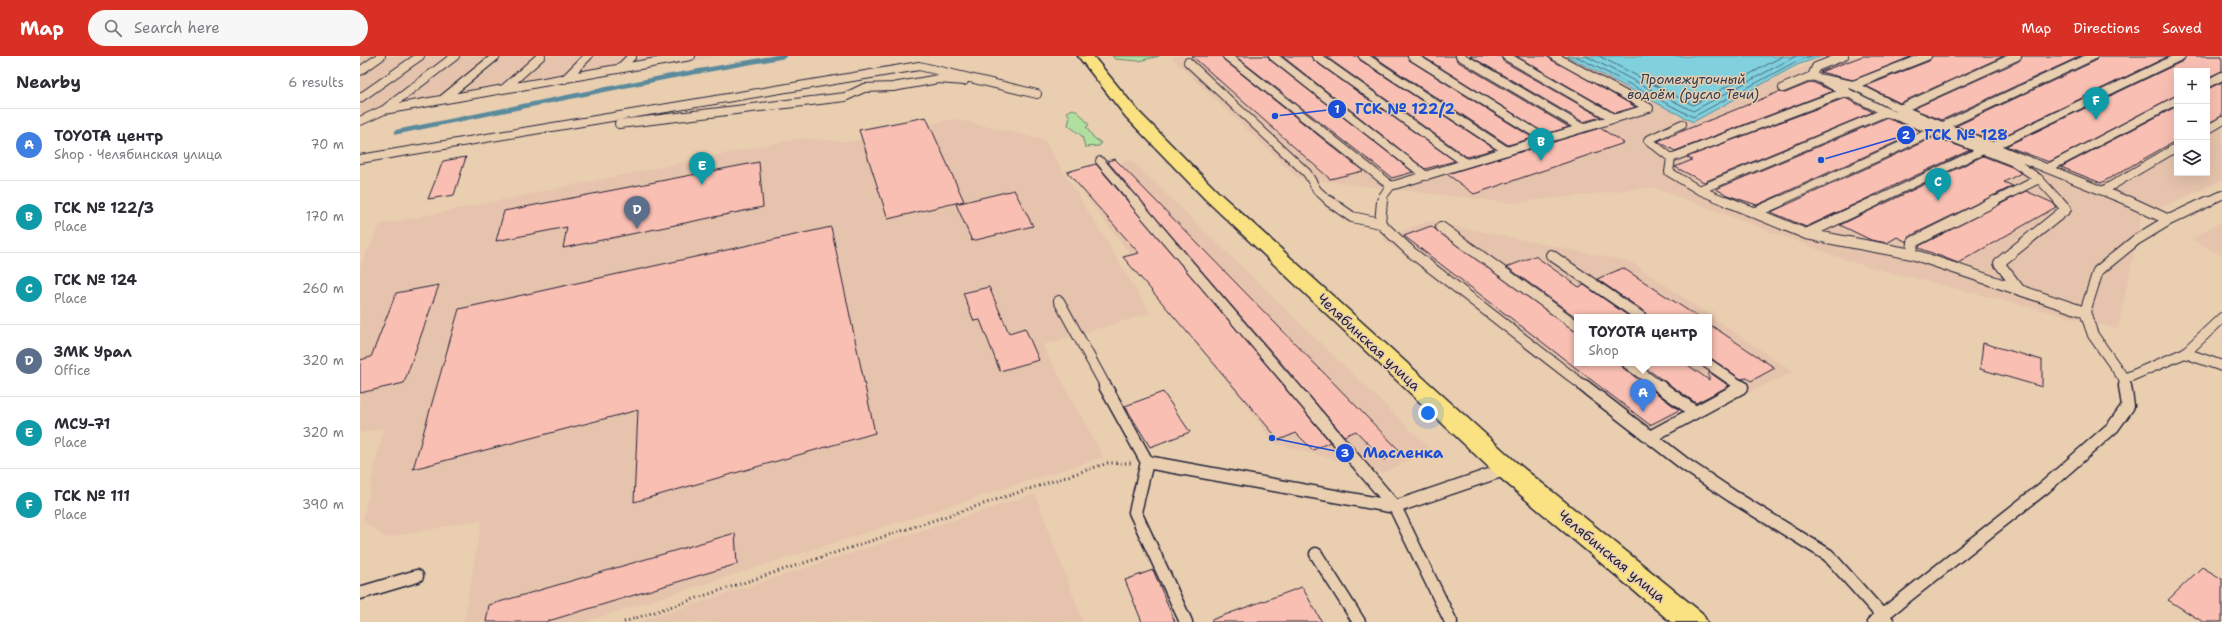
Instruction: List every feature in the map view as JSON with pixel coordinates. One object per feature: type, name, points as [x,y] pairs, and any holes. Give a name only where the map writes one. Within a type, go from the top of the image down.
[{"type":"main road","name":"Челябинская улица","points":[[1085,56],[1132,114],[1211,195],[1507,469],[1692,622]]},
{"type":"lane","points":[[360,71],[381,56]]},
{"type":"lane","points":[[360,98],[420,56]]},
{"type":"lane","points":[[360,121],[384,110],[455,56]]},
{"type":"lane","points":[[441,100],[496,56]]},
{"type":"lane","points":[[505,88],[541,56]]},
{"type":"lane","points":[[565,79],[588,56]]},
{"type":"lane","points":[[619,69],[632,56]]},
{"type":"lane","points":[[384,110],[691,56]]},
{"type":"lane","points":[[1227,56],[1391,186]]},
{"type":"lane","points":[[1273,56],[1426,176]]},
{"type":"lane","points":[[1316,56],[1466,163]]},
{"type":"lane","points":[[1363,56],[1506,151]]},
{"type":"lane","points":[[1412,56],[1546,139]]},
{"type":"lane","points":[[1460,56],[1582,128]]},
{"type":"lane","points":[[1506,56],[1615,118]]},
{"type":"lane","points":[[1380,223],[1383,196],[1391,186],[1649,108],[1554,56]]},
{"type":"lane","points":[[1815,77],[1816,67],[1844,56]]},
{"type":"lane","points":[[1853,85],[1927,56]]},
{"type":"lane","points":[[1900,109],[2017,56]]},
{"type":"lane","points":[[1943,126],[2093,56]]},
{"type":"lane","points":[[1994,146],[2181,56]]},
{"type":"lane","points":[[1188,62],[1307,173],[1317,190],[1333,205],[1352,216],[1380,223],[1411,252],[1686,465],[1732,496],[1828,556],[1882,620],[2045,487],[2113,427],[2128,406],[2124,379],[2094,335],[2085,312],[2098,271],[2136,240],[2169,220],[2222,195]]},
{"type":"lane","points":[[360,159],[610,119],[919,66],[988,81],[1037,94]]},
{"type":"lane","points":[[2210,82],[2222,76]]},
{"type":"lane","points":[[1815,77],[1886,112],[2014,162],[2039,179],[2066,209],[1999,263],[2019,289]]},
{"type":"lane","points":[[1783,88],[1815,77],[1853,85],[1900,109],[2104,190],[2169,220]]},
{"type":"lane","points":[[610,119],[614,124],[845,97],[864,88],[893,87],[938,79],[988,81]]},
{"type":"lane","points":[[1671,158],[1845,92]]},
{"type":"lane","points":[[2048,168],[2174,102]]},
{"type":"lane","points":[[1699,190],[1886,112]]},
{"type":"lane","points":[[2210,128],[2222,121]]},
{"type":"lane","points":[[1671,158],[1648,140],[1682,124]]},
{"type":"lane","points":[[2210,129],[2222,131]]},
{"type":"lane","points":[[1754,213],[1934,131]]},
{"type":"lane","points":[[2104,190],[2174,149]]},
{"type":"lane","points":[[1806,234],[1983,150]]},
{"type":"lane","points":[[1671,158],[1669,172],[1699,190],[1806,234],[1912,254],[2085,312]]},
{"type":"lane","points":[[1100,161],[1396,507],[1451,622]]},
{"type":"lane","points":[[1912,254],[1913,242],[2039,179]]},
{"type":"lane","points":[[1441,227],[1574,324]]},
{"type":"lane","points":[[1551,256],[1636,314]]},
{"type":"lane","points":[[1059,301],[1147,462],[1135,512],[1186,622]]},
{"type":"lane","points":[[2124,379],[2185,353],[2219,319],[2222,318]]},
{"type":"lane","points":[[2185,353],[2222,366]]},
{"type":"lane","points":[[1631,366],[1695,412]]},
{"type":"lane","points":[[1650,436],[1742,387],[1711,366]]},
{"type":"lane","points":[[1147,462],[1396,507],[1507,469]]},
{"type":"lane","points":[[1316,554],[1358,622]]},
{"type":"lane","points":[[360,593],[417,576]]},
{"type":"path","points":[[624,622],[1108,463],[1147,462]]},
{"type":"shaded area","points":[[360,56],[719,56],[360,119]]},
{"type":"shaded area","points":[[1179,56],[1567,56],[1677,114],[1673,119],[1832,56],[2222,56],[2222,180],[2141,217],[2118,329],[1855,263],[1652,187],[1512,203],[1298,178],[1172,58]]},
{"type":"shaded area","points":[[954,119],[1044,140],[1150,313],[1042,345],[1103,457],[584,622],[464,622],[482,519],[386,538],[363,520],[384,428],[360,433],[360,267],[380,225],[802,138],[848,142]]},
{"type":"shaded area","points":[[1131,160],[1430,449],[1383,473],[1275,443],[1070,175]]},
{"type":"shaded area","points":[[1429,221],[1631,262],[1708,314],[1574,314],[1574,366],[1712,366],[1712,317],[1793,372],[1643,441],[1383,239]]},
{"type":"shaded area","points":[[2222,221],[2222,256],[2192,239]]},
{"type":"shaded area","points":[[1035,494],[1083,622],[639,622]]},
{"type":"green space","points":[[1112,56],[1159,56],[1139,61],[1115,59]]},
{"type":"green space","points":[[1073,109],[1080,114],[1089,125],[1086,127],[1093,137],[1101,143],[1099,146],[1085,147],[1082,136],[1068,125],[1070,117],[1067,112]]},
{"type":"water","name":"Промежуточный водоём (русло Течи)","points":[[1567,56],[1823,56],[1797,65],[1693,122]]},
{"type":"building","points":[[1192,56],[1222,56],[1224,60],[1363,171],[1330,179]]},
{"type":"building","points":[[1235,56],[1268,56],[1270,60],[1413,172],[1392,178]]},
{"type":"building","points":[[1282,56],[1311,56],[1313,60],[1455,161],[1425,169]]},
{"type":"building","points":[[1325,56],[1358,56],[1360,60],[1495,149],[1467,157]]},
{"type":"building","points":[[1373,56],[1407,56],[1409,60],[1533,138],[1508,145]]},
{"type":"building","points":[[1422,56],[1455,56],[1457,61],[1569,127],[1546,134]]},
{"type":"building","points":[[1470,56],[1501,56],[1503,61],[1601,117],[1583,122]]},
{"type":"building","points":[[1516,56],[1546,56],[1636,107],[1615,113]]},
{"type":"building","points":[[1863,56],[1913,56],[1853,80],[1820,72]]},
{"type":"building","points":[[1932,56],[2004,56],[1900,103],[1866,86],[1929,61]]},
{"type":"building","points":[[2022,56],[2081,56],[1942,120],[1913,109],[2019,61]]},
{"type":"building","points":[[2098,56],[2169,56],[1993,141],[1956,126],[2095,61]]},
{"type":"building","points":[[2186,56],[2222,56],[2222,71],[2210,77],[2210,68],[2174,68],[2174,97],[2049,162],[2006,146],[2183,61]]},
{"type":"building","points":[[1812,82],[1833,91],[1675,151],[1658,141],[1779,92],[1785,93]]},
{"type":"building","points":[[2222,82],[2222,116],[2210,122],[2210,104],[2210,88]]},
{"type":"building","points":[[1845,98],[1873,112],[1704,182],[1675,167],[1692,160],[1687,157]]},
{"type":"building","points":[[2174,108],[2174,142],[2101,183],[2061,167]]},
{"type":"building","points":[[926,117],[964,201],[888,219],[859,130]]},
{"type":"building","points":[[1886,118],[1921,131],[1757,205],[1727,195],[1716,189]]},
{"type":"building","points":[[1600,128],[1624,143],[1474,194],[1447,174]]},
{"type":"building","points":[[1934,137],[1970,150],[1806,227],[1771,212]]},
{"type":"building","points":[[1983,156],[2012,167],[2021,173],[2004,182],[2013,186],[1910,236],[1907,242],[1897,237],[1887,243],[1871,240],[1840,225]]},
{"type":"building","points":[[466,157],[454,195],[428,199],[443,161]]},
{"type":"building","points":[[1115,159],[1401,452],[1384,460],[1356,431],[1344,436],[1107,161]]},
{"type":"building","points":[[759,162],[763,207],[563,248],[567,227],[496,241],[504,211]]},
{"type":"building","points":[[1096,164],[1330,442],[1313,450],[1296,433],[1279,440],[1123,257],[1139,253],[1067,172]]},
{"type":"building","points":[[1014,190],[1033,226],[972,241],[956,204]]},
{"type":"building","points":[[2026,191],[2053,203],[2056,207],[1958,263],[1919,248],[1919,246]]},
{"type":"building","points":[[1431,226],[1574,330],[1574,366],[1622,366],[1679,410],[1650,425],[1404,236]]},
{"type":"building","points":[[831,227],[875,433],[634,502],[638,410],[413,469],[459,309]]},
{"type":"building","points":[[1535,256],[1579,287],[1584,285],[1626,314],[1574,314],[1574,316],[1507,267]]},
{"type":"building","points":[[1623,268],[1693,314],[1646,314],[1597,279]]},
{"type":"building","points":[[439,285],[404,383],[360,393],[360,360],[371,357],[396,293]]},
{"type":"building","points":[[989,287],[1009,333],[1025,328],[1039,360],[1000,371],[980,320],[974,321],[963,293]]},
{"type":"building","points":[[1712,326],[1775,368],[1751,381],[1747,378],[1741,379],[1712,359]]},
{"type":"building","points":[[1983,343],[2042,360],[2042,387],[1980,369]]},
{"type":"building","points":[[1642,366],[1689,366],[1709,380],[1709,372],[1729,386],[1696,403]]},
{"type":"building","points":[[1163,392],[1190,432],[1150,447],[1125,406]]},
{"type":"building","points":[[735,533],[737,564],[545,622],[486,622],[489,605]]},
{"type":"building","points":[[2202,567],[2222,579],[2222,622],[2203,622],[2168,600]]},
{"type":"building","points":[[1153,570],[1175,622],[1142,622],[1125,580]]},
{"type":"building","points":[[1302,587],[1322,622],[1212,622],[1211,620]]},
{"type":"waterway","points":[[397,132],[667,77],[784,56]]},
{"type":"place","name":"ГСК № 122/2","points":[[1275,116]]},
{"type":"place","name":"ГСК № 111","points":[[2096,120]]},
{"type":"place","name":"ГСК № 128","points":[[1821,160]]},
{"type":"place","name":"ГСК № 122/3","points":[[1541,161]]},
{"type":"place","name":"МСУ-71","points":[[702,185]]},
{"type":"place","name":"ГСК № 124","points":[[1938,201]]},
{"type":"place","name":"ЗМК Урал","points":[[637,229]]},
{"type":"place","name":"TOYOTA центр","points":[[1643,412]]},
{"type":"place","name":"Масленка","points":[[1272,438]]}]
